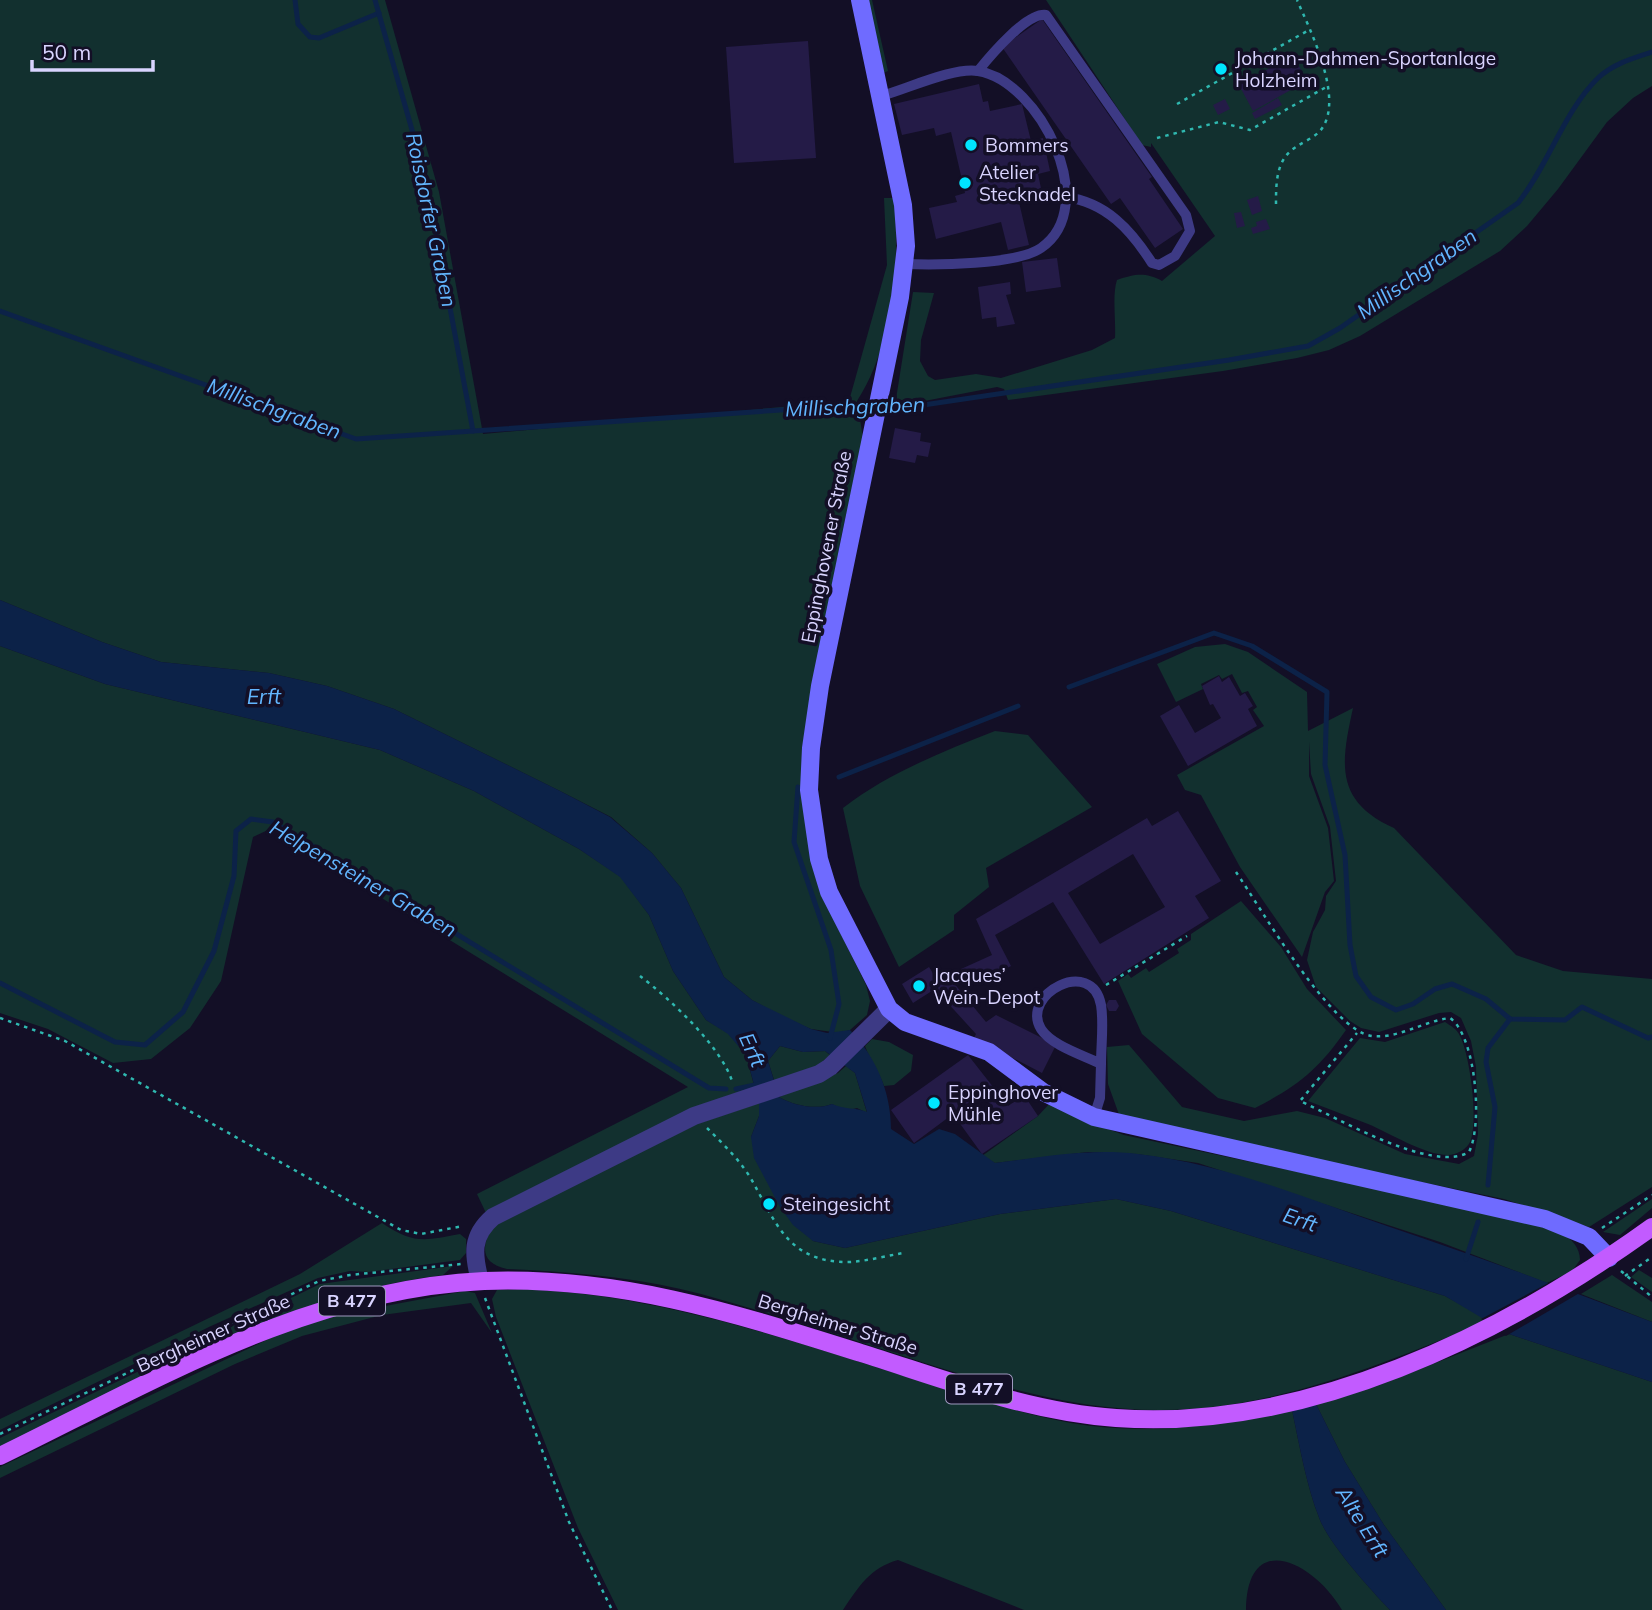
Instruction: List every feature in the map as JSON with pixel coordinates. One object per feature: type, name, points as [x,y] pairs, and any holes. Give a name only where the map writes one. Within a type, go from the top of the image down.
[{"type":"main road","name":"Eppinghovener Straße","points":[[860,0],[903,205],[905,264],[820,686],[811,748],[809,790],[819,859],[829,892],[889,1009]]},
{"type":"main road","points":[[889,1009],[913,1026],[989,1052],[1043,1092],[1094,1117],[1128,1127],[1545,1219],[1589,1237],[1609,1258]]},
{"type":"main road","name":"Bergheimer Straße","points":[[0,1456],[276,1325],[330,1307],[385,1294],[480,1281],[564,1282],[648,1292],[740,1315],[1013,1399],[1076,1413],[1115,1418],[1213,1416],[1264,1407],[1371,1377],[1476,1335],[1579,1279],[1652,1227]]},
{"type":"street","points":[[480,1281],[474,1247],[483,1226],[505,1209],[694,1116],[777,1090],[830,1067],[889,1009]]},
{"type":"lane","points":[[978,71],[999,44],[1037,16],[1046,15],[1186,215],[1190,230],[1175,256],[1158,265],[1152,263],[1125,224],[1089,202],[1065,198]]},
{"type":"lane","points":[[881,96],[951,73],[978,71],[994,76],[1011,86],[1044,124],[1061,158],[1065,198],[1052,237],[1031,253],[955,264],[905,264]]},
{"type":"lane","points":[[1094,1117],[1100,1098],[1101,1064],[1101,1003],[1085,982],[1072,980],[1051,989],[1041,1003],[1038,1015],[1040,1027],[1051,1039],[1101,1064]]},
{"type":"path","points":[[1276,204],[1276,185],[1282,162],[1293,148],[1318,133],[1323,126],[1328,86],[1323,59],[1297,0]]},
{"type":"path","points":[[1177,104],[1310,29]]},
{"type":"path","points":[[1157,138],[1219,122],[1250,130],[1328,86]]},
{"type":"path","points":[[1236,872],[1321,998],[1357,1033],[1385,1036],[1450,1018],[1460,1025],[1472,1060],[1475,1131],[1469,1152],[1461,1157],[1414,1153],[1300,1101],[1357,1033]]},
{"type":"path","points":[[1095,992],[1187,936]]},
{"type":"path","points":[[640,976],[657,989],[726,1062],[737,1101]]},
{"type":"path","points":[[0,1017],[65,1041],[401,1230],[421,1234],[483,1226]]},
{"type":"path","points":[[694,1116],[728,1149],[748,1175],[771,1216],[793,1246],[814,1256],[849,1262],[903,1253]]},
{"type":"path","points":[[1589,1237],[1652,1195]]},
{"type":"path","points":[[1625,1276],[1652,1256]]},
{"type":"path","points":[[1609,1258],[1625,1276],[1652,1297]]},
{"type":"path","points":[[480,1281],[569,1522],[612,1610]]},
{"type":"green space","points":[[0,0],[385,0],[439,192],[483,434],[849,401],[887,265],[884,198],[894,198],[896,250],[892,303],[879,354],[857,401],[863,438],[841,538],[802,748],[831,914],[866,985],[870,1001],[867,1015],[850,1030],[840,1033],[811,1029],[752,1000],[724,977],[681,888],[652,853],[611,817],[560,791],[394,709],[327,686],[269,673],[161,662],[102,642],[0,600]]},
{"type":"green space","points":[[867,0],[872,0],[888,71],[883,73]]},
{"type":"green space","points":[[1046,0],[1652,0],[1652,86],[1633,98],[1607,122],[1558,189],[1527,226],[1500,251],[1360,336],[1329,350],[1223,371],[1008,400],[1004,389],[997,387],[914,403],[896,399],[913,292],[934,293],[921,340],[920,361],[928,376],[935,380],[976,374],[1001,378],[1092,350],[1115,338],[1114,300],[1117,280],[1140,275],[1162,281],[1215,236],[1151,143],[1151,147],[1142,145]]},
{"type":"green space","points":[[1225,644],[1248,652],[1307,692],[1308,731],[1353,708],[1345,763],[1351,793],[1361,806],[1394,828],[1516,955],[1563,971],[1652,979],[1652,1187],[1589,1227],[1504,1199],[1121,1120],[1108,1084],[1107,1047],[1129,1045],[1182,1107],[1244,1121],[1297,1111],[1325,1118],[1405,1154],[1459,1164],[1474,1156],[1478,1134],[1476,1067],[1471,1041],[1461,1018],[1451,1012],[1439,1013],[1379,1032],[1361,1028],[1350,1021],[1316,987],[1307,960],[1313,932],[1325,910],[1326,896],[1336,881],[1330,827],[1311,774],[1309,742],[1309,776],[1328,828],[1334,881],[1325,892],[1302,957],[1240,867],[1201,795],[1185,790],[1177,775],[1264,726],[1253,710],[1257,707],[1248,691],[1242,693],[1232,674],[1222,679],[1219,675],[1201,684],[1203,689],[1176,702],[1157,664],[1195,647]]},
{"type":"green space","points":[[0,646],[105,684],[380,750],[474,791],[579,849],[621,877],[649,915],[673,971],[706,1020],[728,1033],[746,1055],[755,1089],[729,1095],[679,1115],[486,1213],[477,1194],[688,1087],[270,829],[253,837],[221,981],[190,1028],[151,1059],[113,1063],[48,1029],[0,1013]]},
{"type":"green space","points":[[995,731],[1028,735],[1092,807],[986,868],[989,887],[954,915],[954,930],[899,967],[860,886],[843,808],[897,774],[935,755]]},
{"type":"green space","points":[[1241,901],[1281,947],[1307,989],[1346,1030],[1306,1076],[1255,1108],[1218,1098],[1142,1034],[1118,981],[1128,974],[1131,978],[1146,968],[1149,972],[1179,953],[1177,949],[1191,940],[1191,934]]},
{"type":"green space","points":[[1445,1022],[1456,1030],[1464,1045],[1472,1089],[1473,1133],[1469,1145],[1461,1151],[1448,1155],[1428,1151],[1308,1101],[1360,1038],[1385,1042]]},
{"type":"green space","points":[[872,1039],[889,1042],[913,1055],[911,1071],[894,1085],[884,1086],[869,1056],[865,1046]]},
{"type":"green space","points":[[780,1046],[803,1052],[825,1051],[830,1055],[814,1069],[775,1083],[768,1061]]},
{"type":"green space","points":[[846,1066],[855,1073],[867,1113],[857,1108],[846,1111],[832,1104],[806,1106],[779,1097],[838,1073]]},
{"type":"green space","points":[[1051,1102],[1086,1121],[1124,1135],[1539,1225],[1563,1234],[1572,1241],[1578,1249],[1580,1260],[1572,1271],[1547,1283],[1440,1242],[1198,1163],[1137,1154],[1088,1152],[995,1163],[982,1156],[1038,1116]]},
{"type":"green space","points":[[759,1103],[759,1116],[751,1137],[813,1241],[845,1248],[1000,1214],[1116,1199],[1171,1211],[1445,1296],[1489,1320],[1370,1367],[1287,1393],[1203,1408],[1130,1409],[1071,1402],[1014,1389],[758,1310],[677,1288],[605,1276],[507,1269],[491,1262],[487,1257],[485,1245],[495,1224],[685,1128]]},
{"type":"green space","points":[[1652,1199],[1652,1208],[1620,1235],[1603,1232]]},
{"type":"green space","points":[[382,1223],[411,1238],[437,1238],[460,1234],[466,1239],[466,1253],[460,1260],[368,1272],[350,1271],[318,1278],[211,1326],[0,1430],[0,1419],[300,1274]]},
{"type":"green space","points":[[453,1266],[443,1275],[384,1285],[270,1320],[161,1368],[0,1447],[0,1438],[320,1284]]},
{"type":"green space","points":[[1639,1270],[1652,1278],[1652,1292],[1631,1277]]},
{"type":"green space","points":[[1612,1275],[1652,1302],[1652,1322],[1581,1294]]},
{"type":"green space","points":[[527,1289],[628,1301],[728,1323],[997,1405],[1071,1423],[1154,1429],[1210,1425],[1292,1410],[1307,1480],[1320,1520],[1342,1554],[1390,1610],[1342,1610],[1315,1578],[1300,1567],[1284,1561],[1269,1561],[1257,1569],[1249,1584],[1246,1610],[1024,1610],[898,1560],[873,1573],[843,1610],[618,1610],[578,1528],[496,1317],[492,1299],[497,1290]]},
{"type":"green space","points":[[465,1291],[475,1293],[492,1333],[471,1303],[382,1315],[302,1336],[235,1364],[0,1478],[0,1467],[281,1333],[332,1316]]},
{"type":"green space","points":[[1509,1334],[1652,1382],[1652,1610],[1446,1610],[1384,1525],[1345,1462],[1316,1404],[1377,1386]]},
{"type":"water","name":"Erft","points":[[0,600],[102,642],[161,662],[269,673],[327,686],[394,709],[610,817],[652,853],[681,888],[724,977],[752,1000],[811,1029],[827,1033],[850,1030],[867,1052],[880,1076],[888,1102],[891,1129],[914,1144],[939,1129],[955,1134],[995,1163],[1066,1154],[1120,1152],[1170,1159],[1264,1183],[1652,1322],[1652,1382],[1509,1334],[1445,1296],[1171,1211],[1116,1199],[1000,1214],[845,1248],[813,1241],[793,1225],[780,1207],[754,1158],[751,1137],[759,1116],[759,1103],[746,1055],[728,1034],[706,1020],[673,971],[649,915],[620,877],[579,849],[474,791],[380,750],[105,684],[0,646]],"holes":[[[780,1046],[803,1052],[825,1051],[855,1073],[867,1112],[832,1104],[806,1106],[779,1097],[768,1061]]]},
{"type":"water","name":"Alte Erft","points":[[1316,1404],[1345,1462],[1384,1525],[1446,1610],[1390,1610],[1352,1567],[1325,1530],[1311,1493],[1292,1410]]},
{"type":"pier","points":[[1552,1281],[1583,1291],[1506,1336],[1481,1319]]},
{"type":"building","points":[[1042,19],[1152,177],[1149,179],[1183,229],[1155,248],[1120,198],[1111,204],[1002,47]]},
{"type":"building","points":[[808,41],[816,158],[734,163],[726,47]]},
{"type":"building","points":[[1293,55],[1307,81],[1253,111],[1239,85]]},
{"type":"building","points":[[979,84],[983,102],[988,101],[990,111],[1022,104],[1031,141],[1043,138],[1050,171],[1038,174],[1042,193],[1018,198],[1029,245],[1008,250],[1001,222],[936,239],[929,208],[957,202],[955,196],[965,193],[951,132],[936,136],[934,128],[902,135],[894,104]]},
{"type":"building","points":[[1278,98],[1282,105],[1255,119],[1252,113]]},
{"type":"building","points":[[1225,99],[1230,109],[1218,115],[1213,105]]},
{"type":"building","points":[[1258,196],[1262,211],[1252,215],[1247,200]]},
{"type":"building","points":[[1241,212],[1245,226],[1237,228],[1234,213]]},
{"type":"building","points":[[1266,219],[1270,229],[1253,234],[1251,228],[1257,226],[1256,222]]},
{"type":"building","points":[[1057,258],[1061,287],[1026,292],[1022,262]]},
{"type":"building","points":[[1010,282],[1011,294],[1006,295],[1015,324],[997,327],[996,317],[982,319],[978,287]]},
{"type":"building","points":[[895,428],[921,433],[920,441],[931,443],[928,457],[917,455],[915,463],[889,458]]},
{"type":"building","points":[[1219,676],[1222,682],[1229,677],[1240,696],[1245,693],[1253,706],[1248,709],[1257,726],[1188,766],[1160,716],[1179,705],[1195,733],[1221,718],[1213,704],[1210,705],[1202,686]]},
{"type":"building","points":[[1178,811],[1221,881],[1195,896],[1209,918],[1104,984],[1053,902],[995,935],[1011,966],[969,987],[961,969],[992,955],[976,919],[1147,818],[1152,826]],"holes":[[[1133,854],[1165,907],[1100,944],[1068,893]]]},
{"type":"building","points":[[929,967],[939,983],[948,976],[986,1022],[996,1015],[1056,1045],[1042,1073],[974,1038],[976,1034],[935,989],[913,1003],[902,984]]},
{"type":"building","points":[[1109,1000],[1116,1000],[1119,1006],[1116,1011],[1109,1011],[1106,1005]]},
{"type":"building","name":"Eppinghover Mühle","points":[[968,1055],[1008,1106],[1024,1095],[1038,1116],[982,1154],[953,1114],[914,1143],[891,1110]],"holes":[[[977,1097],[981,1102],[986,1099],[997,1112],[980,1125],[966,1105]]]},
{"type":"waterway","name":"Roisdorfer Graben","points":[[295,0],[298,24],[310,37],[319,38],[379,13]]},
{"type":"waterway","name":"Roisdorfer Graben","points":[[375,0],[426,179],[473,431]]},
{"type":"waterway","name":"Millischgraben","points":[[0,311],[356,439],[869,404],[903,408],[1229,360],[1308,346],[1340,328],[1518,203],[1586,91],[1610,69],[1652,52]]},
{"type":"waterway","points":[[1069,687],[1214,633],[1252,646],[1327,692],[1325,765],[1345,855],[1350,945],[1356,976],[1371,997],[1396,1010],[1413,1004],[1435,989],[1452,984],[1486,999],[1510,1019],[1565,1020],[1582,1007],[1648,1038],[1652,1037]]},
{"type":"waterway","points":[[839,777],[1018,706]]},
{"type":"waterway","points":[[798,787],[794,842],[831,950],[839,1004],[830,1038]]},
{"type":"waterway","name":"Helpensteiner Graben","points":[[0,983],[115,1042],[145,1045],[183,1012],[214,951],[234,876],[236,831],[251,819],[273,822],[709,1088],[726,1089]]},
{"type":"waterway","points":[[1488,1185],[1495,1107],[1486,1062],[1488,1048],[1510,1019]]},
{"type":"waterway","name":"Helpensteiner Graben","points":[[736,1089],[760,1084]]},
{"type":"waterway","points":[[1466,1259],[1478,1222]]},
{"type":"place","name":"Johann-Dahmen-Sportanlage Holzheim","points":[[1221,69]]},
{"type":"place","name":"Bommers","points":[[971,145]]},
{"type":"place","name":"Atelier Stecknadel","points":[[965,183]]},
{"type":"place","name":"Jacques’ Wein-Depot","points":[[919,986]]},
{"type":"place","name":"Eppinghover Mühle","points":[[934,1103]]},
{"type":"place","name":"Steingesicht","points":[[769,1204]]}]
